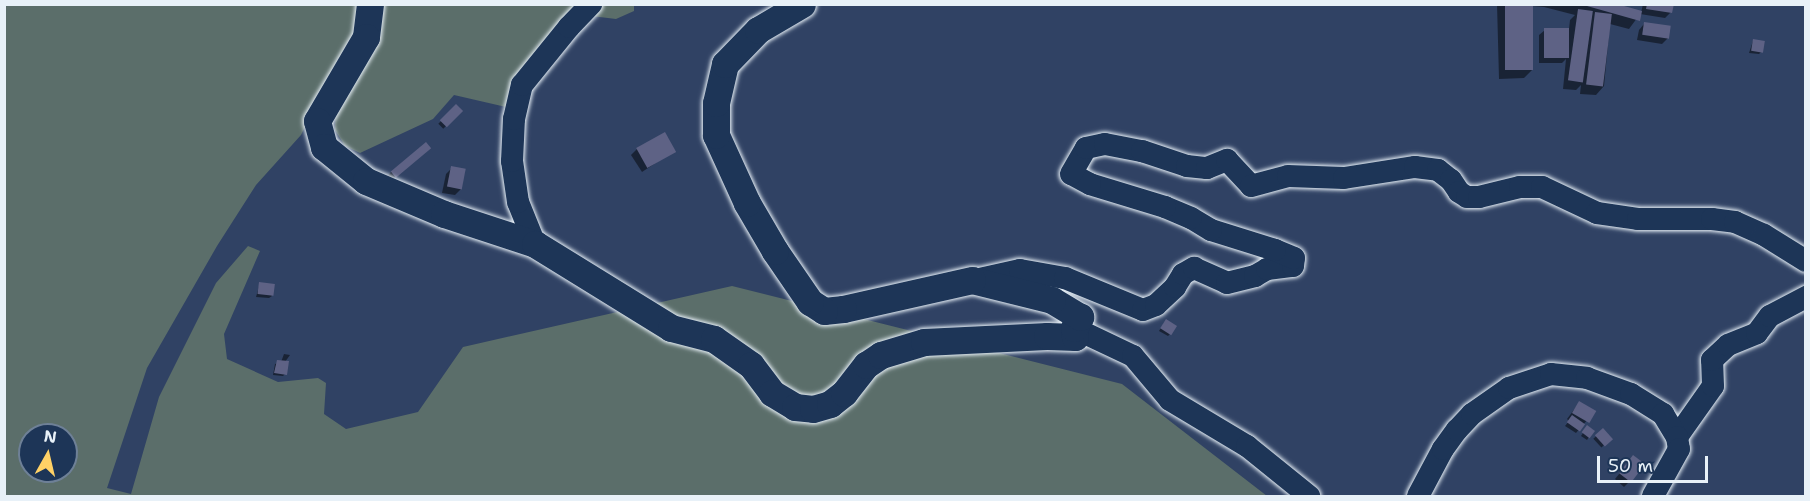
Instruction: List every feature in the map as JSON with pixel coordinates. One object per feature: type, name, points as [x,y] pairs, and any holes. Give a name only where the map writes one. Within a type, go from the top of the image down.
[{"type":"main road","points":[[370,4],[366,38],[317,121],[324,147],[366,181],[444,214],[535,244],[671,328],[714,339],[737,353],[751,365],[772,393],[795,407],[813,408],[830,404],[844,393],[866,365],[881,355],[924,342],[1047,336],[1074,337],[1074,328],[1080,317],[1052,300],[972,280],[824,311],[810,302],[775,251],[747,203],[716,135],[716,103],[725,64],[758,30],[802,4]]},
{"type":"street","points":[[535,244],[518,202],[512,161],[514,119],[522,85],[569,27],[591,4]]},
{"type":"street","points":[[972,280],[1020,270],[1065,278],[1143,310],[1156,305],[1175,287],[1183,274],[1194,268],[1227,283],[1255,276],[1267,269],[1293,266],[1294,258],[1275,249],[1211,230],[1165,207],[1090,184],[1071,174],[1086,148],[1105,144],[1142,151],[1187,166],[1207,168],[1227,160],[1251,186],[1288,176],[1344,178],[1415,166],[1438,170],[1467,197],[1479,197],[1520,187],[1542,186],[1597,213],[1638,219],[1712,219],[1735,222],[1764,235],[1806,261]]},
{"type":"street","points":[[1677,437],[1713,386],[1712,360],[1728,345],[1757,333],[1770,316],[1806,297]]},
{"type":"street","points":[[1074,328],[1133,356],[1170,400],[1247,446],[1309,496]]},
{"type":"street","points":[[1418,496],[1443,449],[1457,429],[1472,414],[1509,388],[1551,374],[1587,378],[1631,394],[1663,414],[1677,437],[1680,449],[1653,496]]},
{"type":"street","points":[[1281,473],[1325,496]]},
{"type":"shaded area","points":[[4,5],[634,5],[634,11],[616,19],[567,13],[506,107],[454,95],[433,119],[360,153],[345,146],[335,130],[336,101],[321,94],[301,135],[256,185],[217,246],[147,368],[107,488],[131,494],[159,397],[216,283],[248,246],[260,251],[224,334],[227,359],[278,382],[318,378],[326,383],[324,414],[346,429],[418,412],[463,347],[732,286],[1122,384],[1267,496],[5,496]]},
{"type":"building","points":[[1505,4],[1533,4],[1533,70],[1505,70]]},
{"type":"building","points":[[1580,4],[1617,4],[1642,11],[1640,21]]},
{"type":"building","points":[[1647,4],[1674,4],[1672,13],[1646,9]]},
{"type":"building","points":[[1578,9],[1593,11],[1583,82],[1568,80]]},
{"type":"building","points":[[1595,12],[1612,14],[1603,87],[1586,84]]},
{"type":"building","points":[[1644,22],[1671,26],[1669,39],[1642,35]]},
{"type":"building","points":[[1544,28],[1569,28],[1569,58],[1544,58]]},
{"type":"building","points":[[1753,39],[1765,41],[1763,53],[1751,51]]},
{"type":"building","points":[[456,104],[463,111],[447,127],[440,120]]},
{"type":"building","points":[[665,132],[676,152],[647,168],[636,148]]},
{"type":"building","points":[[426,142],[431,148],[396,178],[391,172]]},
{"type":"building","points":[[451,166],[466,169],[462,189],[447,187]]},
{"type":"building","points":[[259,282],[275,284],[273,296],[258,294]]},
{"type":"building","points":[[1166,319],[1177,326],[1171,335],[1160,328]]},
{"type":"building","points":[[277,360],[289,361],[287,375],[274,373]]},
{"type":"building","points":[[1579,401],[1596,411],[1589,423],[1572,413]]},
{"type":"building","points":[[1572,415],[1585,424],[1580,432],[1567,422]]},
{"type":"building","points":[[1587,425],[1595,431],[1590,438],[1582,432]]},
{"type":"building","points":[[1603,428],[1613,439],[1605,447],[1595,435]]},
{"type":"building","points":[[1633,455],[1645,464],[1631,482],[1619,473]]}]
